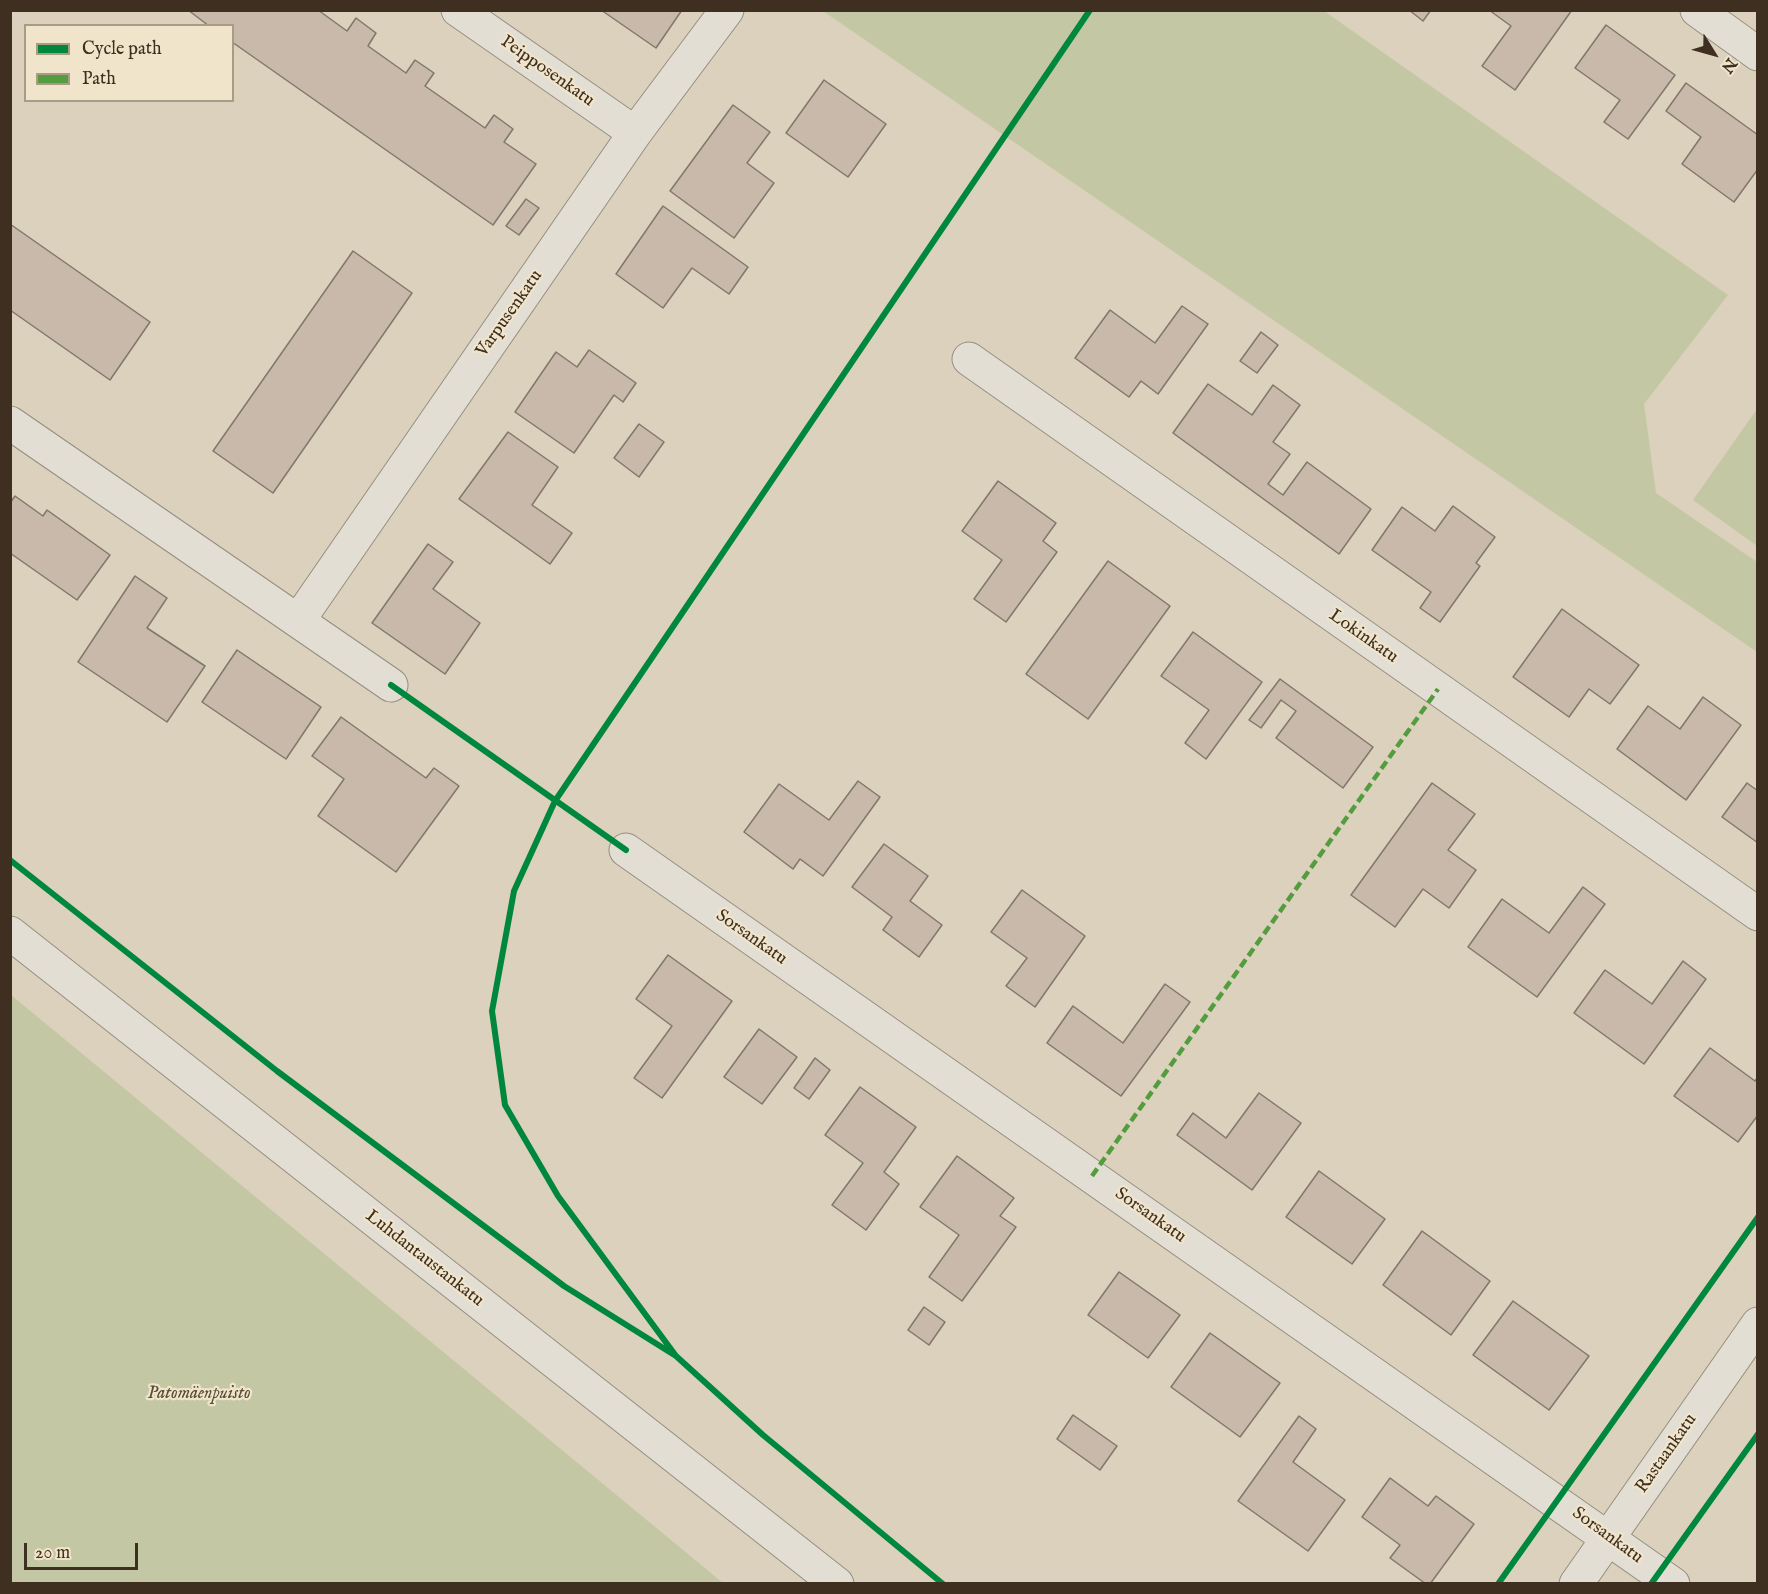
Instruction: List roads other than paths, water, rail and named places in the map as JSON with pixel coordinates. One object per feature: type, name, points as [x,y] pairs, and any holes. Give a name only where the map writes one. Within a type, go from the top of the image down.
[{"type":"street","name":"Peipposenkatu","points":[[458,10],[635,133]]},
{"type":"street","name":"Varpusenkatu","points":[[298,621],[635,133],[727,10]]},
{"type":"street","points":[[1697,10],[1758,54]]},
{"type":"street","name":"Lokinkatu","points":[[969,358],[1758,914]]},
{"type":"street","points":[[10,423],[391,685]]},
{"type":"street","name":"Sorsankatu","points":[[626,850],[1673,1584]]},
{"type":"street","name":"Luhdantaustankatu","points":[[10,933],[837,1584]]},
{"type":"street","name":"Rastaankatu","points":[[1576,1584],[1758,1324]]},
{"type":"park label","name":"Patomäenpuisto","points":[[199,1394]]}]
